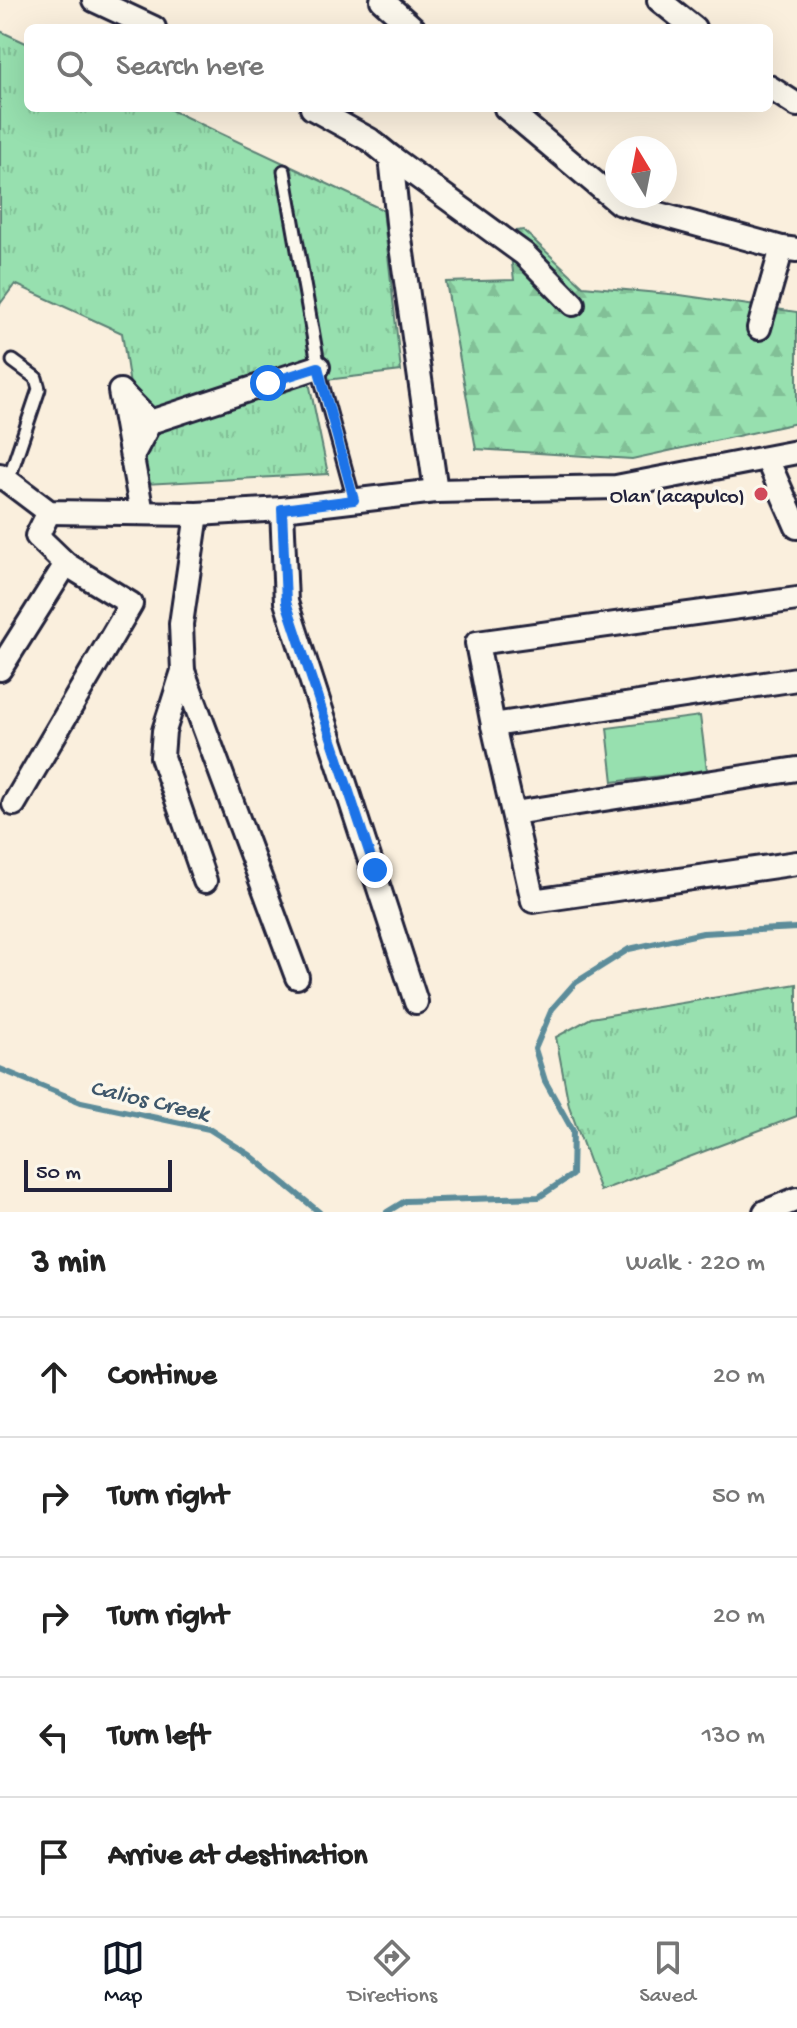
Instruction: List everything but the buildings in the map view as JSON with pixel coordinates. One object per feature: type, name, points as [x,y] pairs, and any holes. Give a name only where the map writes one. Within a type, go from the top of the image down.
[{"type":"street","points":[[94,0],[145,24]]},
{"type":"street","points":[[382,0],[409,24]]},
{"type":"street","points":[[659,0],[689,24]]},
{"type":"street","points":[[773,90],[797,105]]},
{"type":"street","points":[[319,112],[370,140],[524,254],[573,304]]},
{"type":"street","points":[[511,112],[619,203],[789,249],[759,328]]},
{"type":"street","points":[[391,157],[436,491]]},
{"type":"street","points":[[132,456],[150,422],[318,367]]},
{"type":"street","points":[[142,513],[120,391],[150,422]]},
{"type":"street","points":[[4,478],[49,512],[197,514],[282,509],[436,491],[616,487],[797,452]]},
{"type":"street","points":[[767,459],[797,527]]},
{"type":"street","points":[[282,509],[286,602],[416,1002]]},
{"type":"street","points":[[14,804],[131,604],[66,564],[37,536],[49,512]]},
{"type":"street","points":[[197,514],[181,624],[183,671],[297,977]]},
{"type":"street","points":[[0,669],[66,564]]},
{"type":"street","points":[[797,599],[477,643],[533,901],[797,863]]},
{"type":"street","points":[[183,671],[164,731],[162,757],[205,881]]},
{"type":"street","points":[[493,725],[797,679]]},
{"type":"street","points":[[514,813],[797,769]]},
{"type":"street","points":[[765,1212],[797,1199]]},
{"type":"lane","points":[[284,171],[318,367],[354,500]]},
{"type":"lane","points":[[4,478],[39,389],[36,378],[13,361]]},
{"type":"green space","points":[[0,31],[24,42],[24,112],[175,112],[383,210],[401,371],[309,382],[328,474],[145,484],[122,333],[15,284],[0,304]]},
{"type":"green space","points":[[523,230],[583,286],[680,295],[797,312],[797,423],[632,459],[476,449],[446,282],[514,280],[508,232]]},
{"type":"green space","points":[[700,716],[707,770],[613,782],[607,728]]},
{"type":"green space","points":[[797,984],[797,1116],[600,1191],[569,1106],[556,1037],[591,1018]]},
{"type":"waterway","name":"Calios Creek","points":[[387,1212],[405,1201],[539,1197],[572,1175],[573,1131],[545,1081],[535,1049],[552,1009],[575,983],[629,949],[703,933],[797,928]]},
{"type":"waterway","name":"Calios Creek","points":[[0,1069],[81,1102],[209,1129],[250,1155],[319,1212]]},
{"type":"place","name":"Olan (acapulco)","points":[[761,494]]},
{"type":"route","points":[[268,383],[318,367],[354,500],[282,509],[286,602],[375,870]]}]
